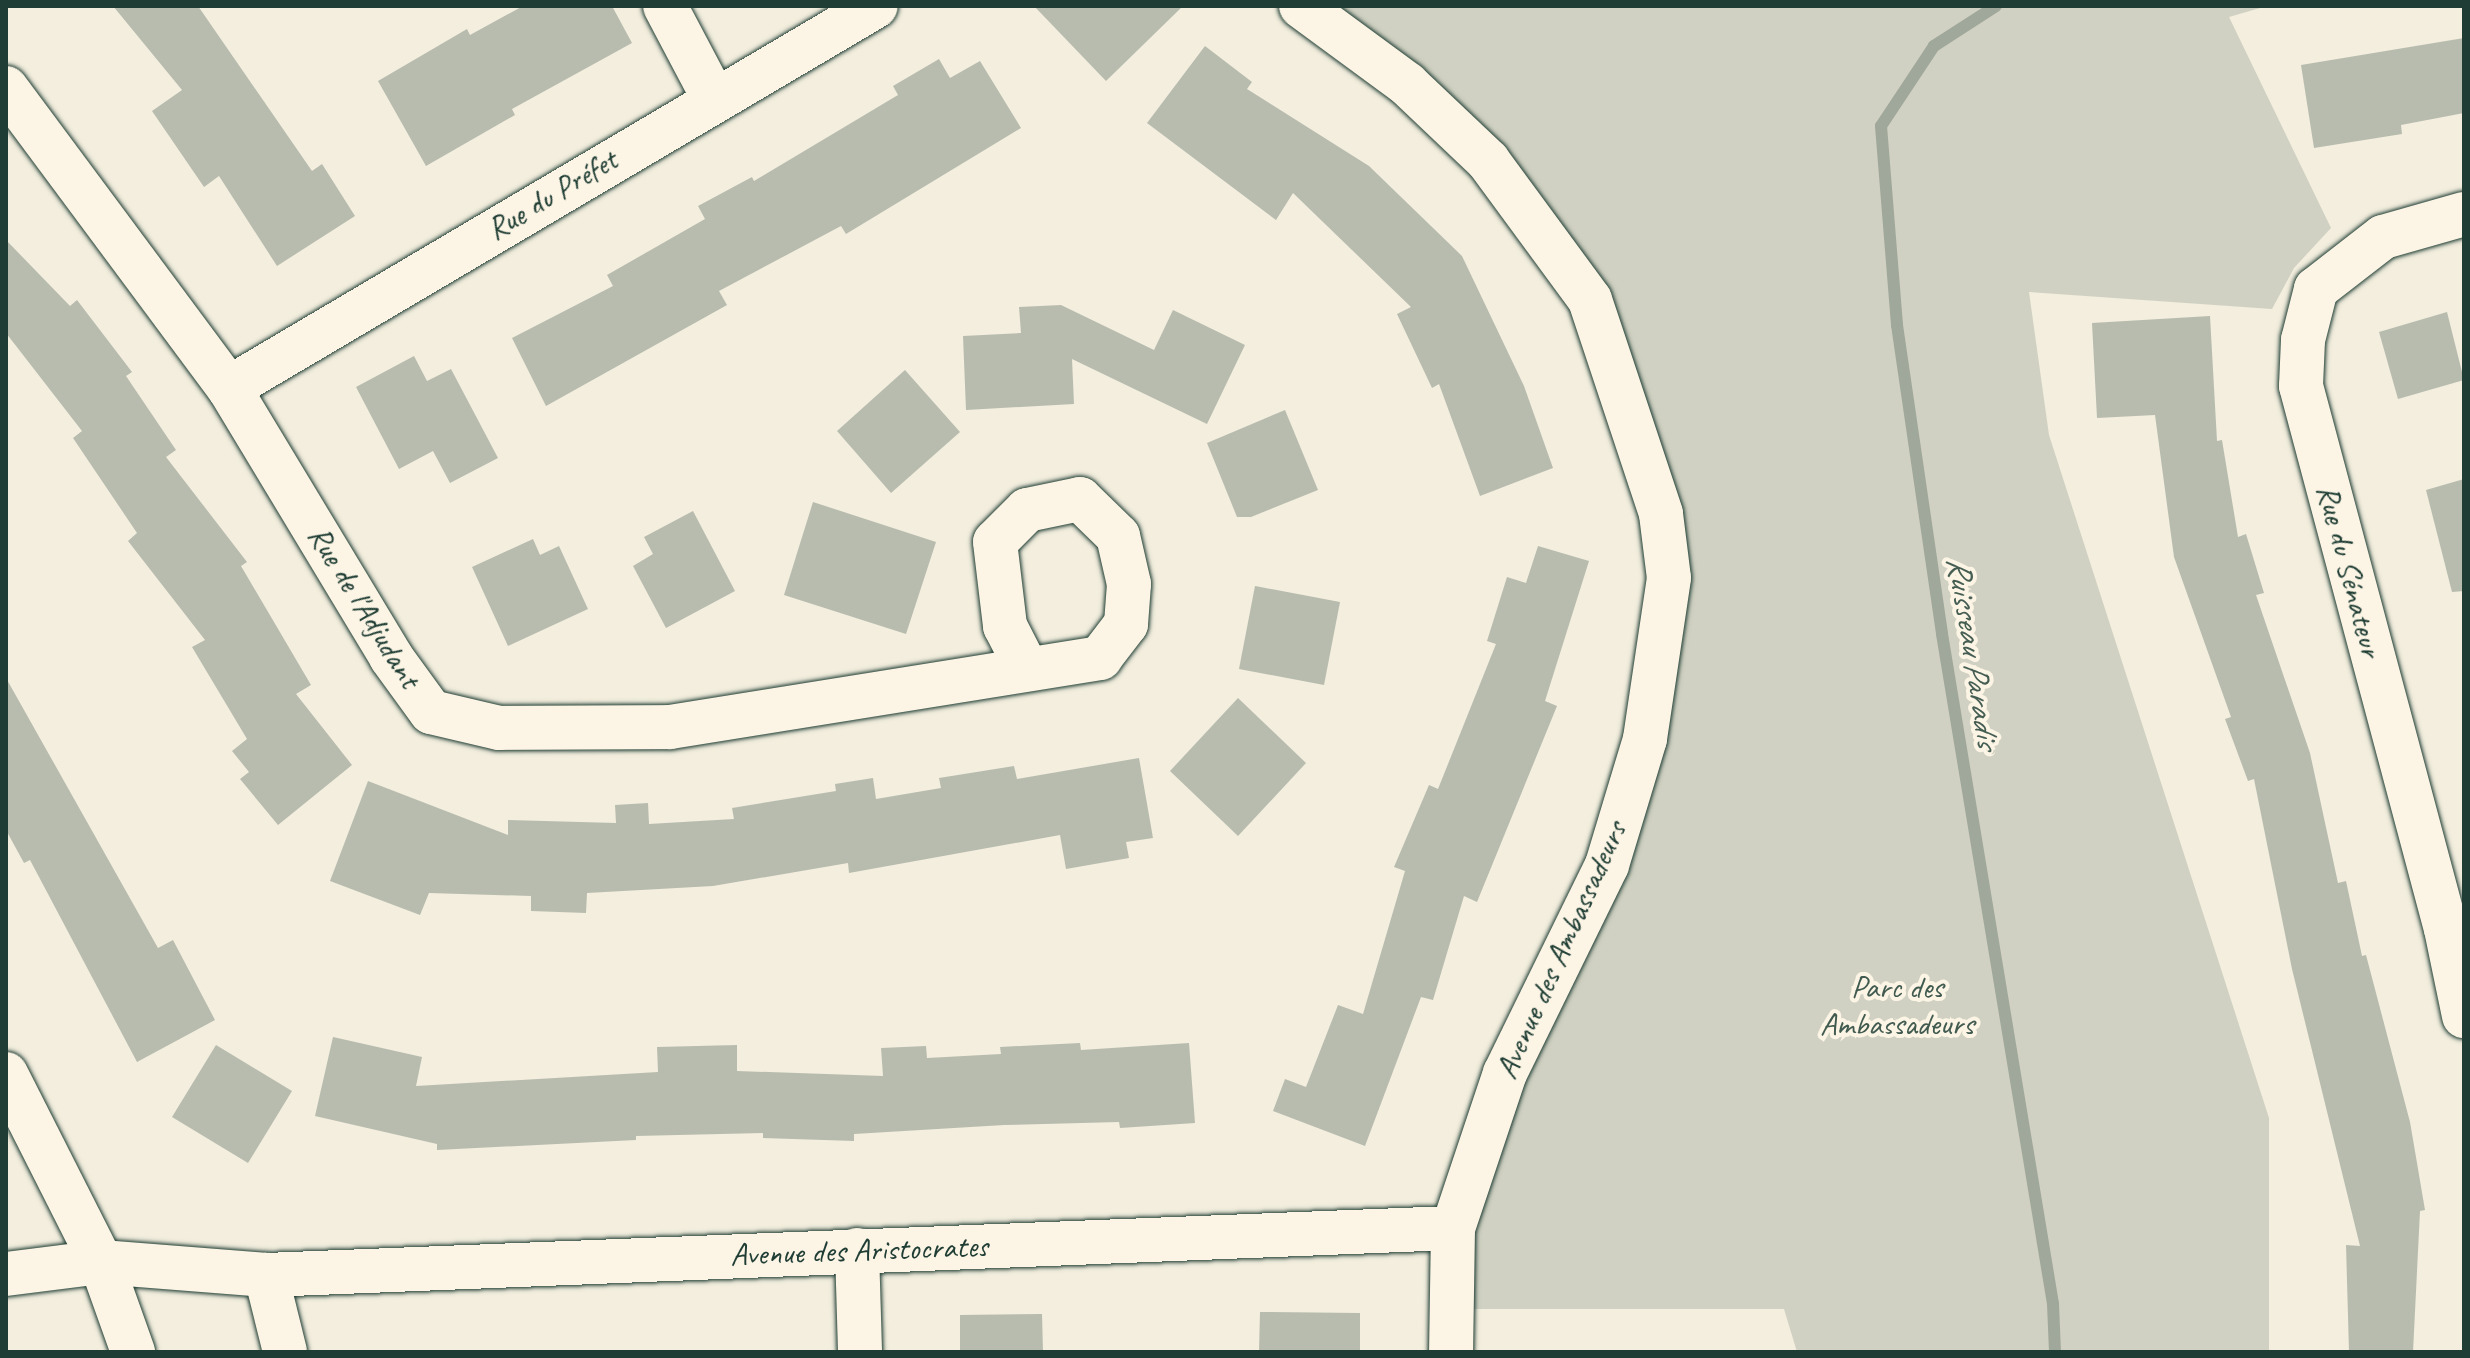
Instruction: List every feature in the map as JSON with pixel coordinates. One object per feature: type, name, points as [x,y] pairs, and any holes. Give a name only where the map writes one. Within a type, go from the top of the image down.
[{"type":"street","points":[[665,6],[714,99]]},
{"type":"street","name":"Rue du Préfet","points":[[229,388],[876,6]]},
{"type":"street","name":"Avenue des Ambassadeurs","points":[[1301,6],[1407,84],[1488,161],[1590,300],[1662,524],[1669,578],[1645,739],[1607,865],[1505,1073],[1453,1228],[1451,1352]]},
{"type":"street","name":"Rue de l'Adjudant","points":[[6,88],[229,388],[391,657],[431,712],[499,728],[670,727],[1026,667]]},
{"type":"street","name":"Rue du Sénateur","points":[[2464,214],[2383,237],[2316,289],[2303,340],[2301,386],[2446,929],[2464,1016]]},
{"type":"street","points":[[6,1074],[101,1262],[133,1352]]},
{"type":"street","name":"Avenue des Aristocrates","points":[[6,1274],[101,1262],[266,1275],[1453,1228]]},
{"type":"street","points":[[857,1250],[860,1352]]},
{"type":"street","points":[[266,1275],[285,1352]]},
{"type":"green space","name":"Parc des Ambassadeurs","points":[[1301,6],[2267,6],[2229,17],[2331,228],[2294,268],[2272,309],[2029,292],[2049,435],[2269,1118],[2269,1352],[1797,1352],[1784,1309],[1452,1309],[1453,1228],[1607,865],[1669,579],[1590,300],[1479,151]]},
{"type":"building","points":[[113,6],[198,6],[312,171],[322,164],[355,216],[277,266],[219,176],[204,187],[152,111],[182,90]]},
{"type":"building","points":[[523,6],[612,6],[632,43],[512,109],[515,115],[426,166],[378,81],[467,29],[470,35]]},
{"type":"building","points":[[1034,6],[1183,6],[1106,81]]},
{"type":"building","points":[[2464,38],[2464,113],[2401,125],[2402,134],[2314,148],[2301,65]]},
{"type":"building","points":[[1205,46],[1252,82],[1247,89],[1369,166],[1462,256],[1524,386],[1553,468],[1480,496],[1439,384],[1432,388],[1397,314],[1411,307],[1293,193],[1276,220],[1147,123]]},
{"type":"building","points":[[939,59],[950,78],[980,61],[1021,128],[846,234],[841,226],[719,291],[727,305],[546,406],[512,338],[613,286],[607,275],[705,219],[698,206],[752,177],[754,181],[898,95],[893,86]]},
{"type":"building","points":[[6,240],[70,306],[77,300],[132,372],[126,376],[176,450],[166,457],[247,562],[241,566],[311,685],[296,694],[352,765],[278,825],[240,779],[249,772],[232,751],[247,739],[192,647],[205,640],[128,541],[137,533],[73,438],[82,431],[6,333]]},
{"type":"building","points":[[1061,305],[1154,350],[1173,310],[1245,345],[1207,424],[1072,359],[1074,404],[966,410],[963,336],[1021,333],[1019,307]]},
{"type":"building","points":[[2447,312],[2464,380],[2398,399],[2379,332]]},
{"type":"building","points":[[2210,316],[2217,441],[2222,440],[2238,537],[2246,534],[2264,593],[2256,595],[2310,753],[2338,883],[2346,881],[2362,956],[2366,955],[2410,1122],[2425,1210],[2420,1211],[2413,1352],[2349,1352],[2346,1245],[2360,1246],[2292,969],[2254,779],[2248,781],[2225,719],[2231,717],[2174,557],[2155,415],[2097,418],[2092,323]]},
{"type":"building","points":[[414,356],[427,381],[451,369],[498,458],[450,483],[433,451],[399,469],[356,387]]},
{"type":"building","points":[[905,370],[960,432],[891,493],[837,431]]},
{"type":"building","points":[[1285,410],[1318,490],[1251,517],[1237,517],[1207,443]]},
{"type":"building","points":[[2464,479],[2464,591],[2452,592],[2426,490]]},
{"type":"building","points":[[813,502],[936,542],[906,634],[784,595]]},
{"type":"building","points":[[693,511],[735,591],[666,628],[633,566],[653,554],[644,537]]},
{"type":"building","points":[[533,539],[540,555],[559,546],[588,609],[508,646],[472,567]]},
{"type":"building","points":[[1538,546],[1589,561],[1545,701],[1557,706],[1477,902],[1464,896],[1433,1000],[1421,997],[1365,1146],[1273,1111],[1285,1079],[1306,1087],[1338,1005],[1363,1014],[1405,871],[1394,867],[1429,785],[1438,789],[1496,644],[1487,641],[1507,577],[1526,583]]},
{"type":"building","points":[[1255,586],[1340,602],[1324,685],[1239,669]]},
{"type":"building","points":[[6,678],[158,948],[173,940],[215,1020],[137,1062],[30,860],[24,863],[6,830]]},
{"type":"building","points":[[1238,698],[1306,763],[1238,836],[1170,771]]},
{"type":"building","points":[[1139,758],[1153,838],[1126,842],[1129,858],[1066,869],[1060,835],[849,873],[848,863],[713,886],[587,893],[586,913],[531,911],[531,896],[429,893],[420,915],[330,881],[368,781],[508,835],[508,820],[616,823],[615,805],[648,803],[649,824],[734,819],[732,808],[836,791],[835,784],[873,778],[876,799],[941,788],[939,778],[1014,766],[1017,779]]},
{"type":"building","points":[[333,1037],[422,1057],[416,1086],[658,1072],[657,1047],[737,1045],[737,1071],[883,1076],[881,1048],[926,1046],[927,1058],[1001,1054],[1000,1047],[1080,1043],[1081,1050],[1189,1043],[1195,1123],[1120,1128],[1119,1122],[1004,1125],[854,1134],[854,1141],[763,1138],[763,1133],[636,1136],[636,1140],[437,1150],[437,1144],[315,1116]]},
{"type":"building","points":[[216,1045],[292,1091],[248,1163],[172,1117]]},
{"type":"building","points":[[1260,1312],[1360,1313],[1360,1352],[1259,1352]]},
{"type":"building","points":[[1042,1314],[1043,1352],[960,1352],[960,1315]]},
{"type":"waterway","name":"Ruisseau Paradis","points":[[1996,6],[1934,46],[1881,126],[1897,325],[1942,634],[2053,1304],[2055,1352]]}]
